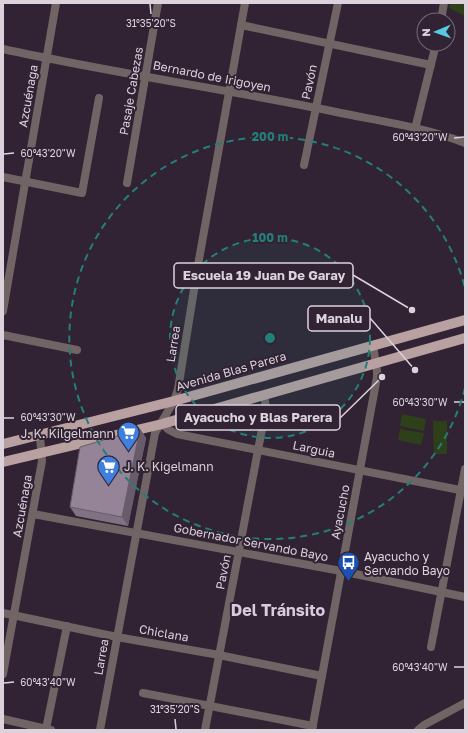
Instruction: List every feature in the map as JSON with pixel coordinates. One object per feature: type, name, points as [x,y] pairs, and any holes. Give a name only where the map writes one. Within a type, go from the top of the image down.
[{"type":"main road","name":"Avenida Blas Parera","points":[[3,444],[40,436],[174,401],[465,320]]},
{"type":"main road","points":[[3,462],[42,454],[162,424],[465,338]]},
{"type":"street","name":"Azcuénaga","points":[[3,311],[56,3]]},
{"type":"street","name":"Pasaje Cabezas","points":[[127,183],[158,3]]},
{"type":"street","name":"Larrea","points":[[100,730],[156,433],[174,401],[178,389],[198,265],[245,3]]},
{"type":"street","name":"Pavón","points":[[304,165],[338,3]]},
{"type":"street","points":[[241,25],[431,65]]},
{"type":"street","name":"Bernardo de Irigoyen","points":[[3,49],[316,108],[416,129],[449,137],[465,143]]},
{"type":"street","points":[[416,129],[434,52]]},
{"type":"street","points":[[3,177],[82,193],[100,98]]},
{"type":"street","points":[[3,335],[77,350]]},
{"type":"street","name":"Ayacucho","points":[[312,728],[377,377],[373,345]]},
{"type":"street","name":"Pavón","points":[[205,730],[266,408],[264,395]]},
{"type":"street","name":"Larguia","points":[[162,424],[177,434],[463,491]]},
{"type":"street","name":"Azcuénaga","points":[[3,674],[42,461],[40,436]]},
{"type":"street","points":[[431,647],[463,491],[465,469]]},
{"type":"street","name":"Gobernador Servando Bayo","points":[[33,514],[341,571],[465,597]]},
{"type":"street","name":"Chiclana","points":[[3,613],[117,637],[219,655],[322,676]]},
{"type":"street","points":[[3,719],[34,728],[48,729],[66,626]]},
{"type":"street","points":[[143,693],[210,705],[312,728]]},
{"type":"street","points":[[418,730],[424,725],[465,703]]},
{"type":"green space","points":[[450,3],[465,3],[465,16],[449,8]]},
{"type":"green space","points":[[402,414],[426,419],[424,431],[400,426]]},
{"type":"green space","points":[[433,421],[447,421],[447,454],[434,454]]},
{"type":"green space","points":[[400,429],[424,433],[421,445],[398,440]]},
{"type":"building","name":"J. K. Kigelmann","points":[[140,429],[122,517],[70,507],[80,447]]},
{"type":"place","name":"Escuela 19 Juan De Garay","points":[[412,310]]},
{"type":"place","name":"Manalu","points":[[415,370]]},
{"type":"place","name":"Ayacucho y Blas Parera","points":[[382,377]]},
{"type":"place","name":"J. K. Kilgelmann","points":[[129,452]]},
{"type":"place","name":"J. K. Kigelmann","points":[[109,486]]},
{"type":"place","name":"Ayacucho y Servando Bayo","points":[[349,582]]},
{"type":"district","name":"Del Tránsito","points":[[278,610]]}]
